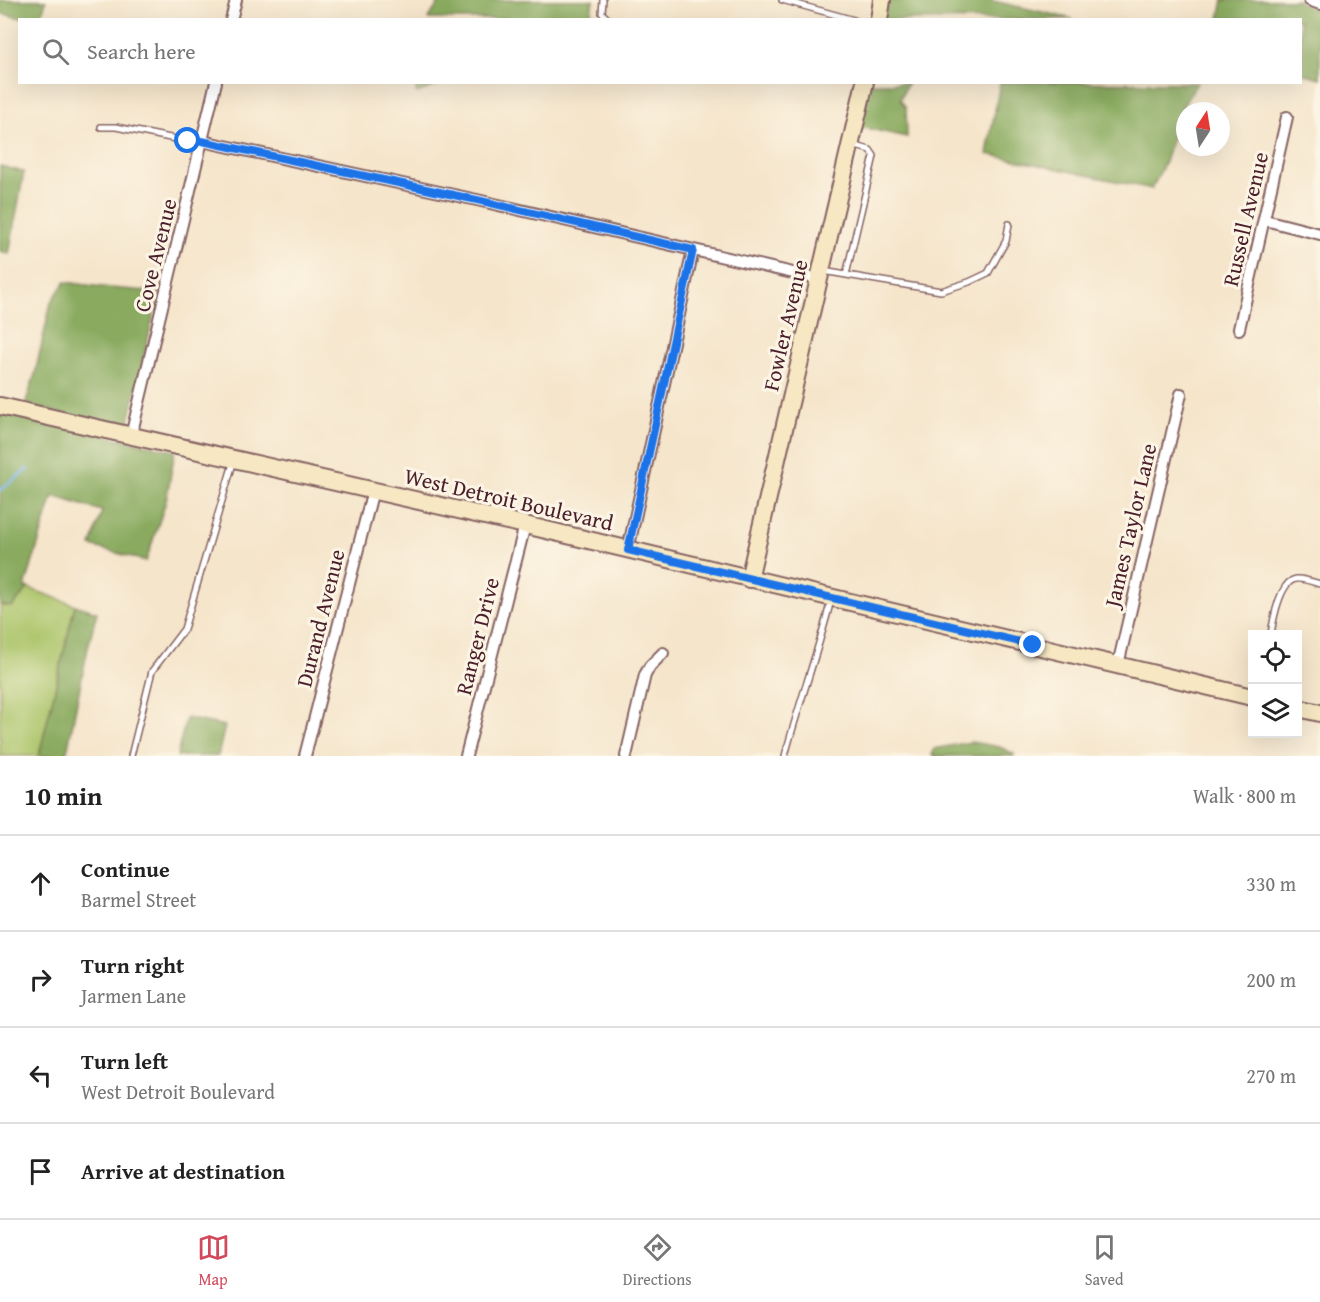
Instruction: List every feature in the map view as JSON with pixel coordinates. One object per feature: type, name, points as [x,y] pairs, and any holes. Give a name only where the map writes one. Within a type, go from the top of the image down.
[{"type":"street","points":[[232,18],[236,0]]},
{"type":"street","points":[[879,18],[882,0]]},
{"type":"street","points":[[1309,0],[1320,4]]},
{"type":"street","name":"Cove Avenue","points":[[131,435],[216,84]]},
{"type":"street","name":"Fowler Avenue","points":[[750,579],[850,145],[861,84]]},
{"type":"street","name":"Russell Avenue","points":[[1239,329],[1287,117]]},
{"type":"street","points":[[202,141],[477,200],[693,250],[820,275]]},
{"type":"street","points":[[1265,220],[1320,234]]},
{"type":"street","points":[[628,550],[693,250]]},
{"type":"street","name":"James Taylor Lane","points":[[1118,665],[1180,394]]},
{"type":"street","name":"West Detroit Boulevard","points":[[0,406],[525,525],[1248,696]]},
{"type":"street","name":"Durand Avenue","points":[[305,756],[373,490]]},
{"type":"street","name":"Ranger Drive","points":[[466,756],[525,525]]},
{"type":"street","points":[[626,756],[645,675],[650,666],[663,653]]},
{"type":"street","points":[[1302,709],[1320,713]]},
{"type":"lane","points":[[603,0],[602,13],[607,18]]},
{"type":"lane","points":[[782,0],[847,18]]},
{"type":"lane","points":[[101,127],[116,127],[190,142],[202,141]]},
{"type":"lane","points":[[846,275],[874,156],[870,150],[850,145]]},
{"type":"lane","points":[[820,275],[846,275],[940,291],[988,273],[1006,241],[1009,224]]},
{"type":"lane","points":[[131,756],[152,671],[184,629],[234,459]]},
{"type":"lane","points":[[1272,630],[1282,590],[1287,583],[1295,579],[1320,584]]},
{"type":"lane","points":[[785,756],[832,598]]},
{"type":"green space","points":[[0,0],[46,0],[41,18],[16,17],[0,13]]},
{"type":"green space","points":[[441,0],[593,0],[590,18],[429,18]]},
{"type":"green space","points":[[888,0],[989,0],[1069,18],[884,18]]},
{"type":"green space","points":[[1223,0],[1297,0],[1320,11],[1320,78],[1302,73],[1302,18],[1219,18]]},
{"type":"green space","points":[[415,84],[440,84],[417,93]]},
{"type":"green space","points":[[870,84],[908,84],[900,99],[906,108],[907,137],[860,127]]},
{"type":"green space","points":[[1000,84],[1196,84],[1185,102],[1176,102],[1176,126],[1165,162],[1152,189],[987,154]]},
{"type":"green space","points":[[0,166],[24,172],[9,254],[0,251]]},
{"type":"green space","points":[[65,282],[159,292],[127,429],[25,405],[35,374],[51,302]]},
{"type":"green space","points":[[0,412],[175,451],[166,501],[146,561],[91,546],[102,511],[53,496],[25,587],[28,588],[12,607],[0,605]]},
{"type":"green space","points":[[28,588],[75,605],[39,756],[0,756],[0,605],[12,607]]},
{"type":"green space","points":[[75,605],[97,612],[68,747],[65,756],[39,756]]},
{"type":"green space","points":[[186,718],[225,726],[218,756],[177,756]]},
{"type":"green space","points":[[971,742],[1000,747],[1014,756],[932,756],[934,749]]},
{"type":"waterway","points":[[0,490],[28,469]]},
{"type":"route","points":[[188,141],[202,141],[477,200],[693,250],[628,550],[1033,645]]}]
